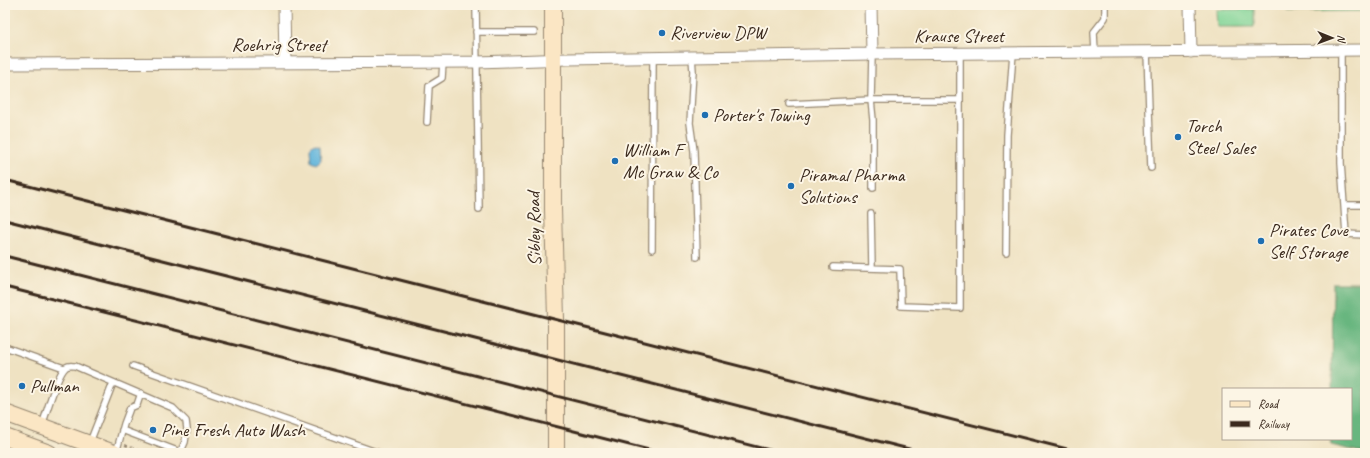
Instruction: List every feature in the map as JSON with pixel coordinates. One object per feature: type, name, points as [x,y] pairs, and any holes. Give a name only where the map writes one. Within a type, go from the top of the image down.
[{"type":"main road","name":"Sibley Road","points":[[552,5],[556,453]]},
{"type":"main road","points":[[5,413],[115,453]]},
{"type":"main road","points":[[5,437],[49,453]]},
{"type":"street","points":[[284,5],[285,63]]},
{"type":"street","points":[[871,5],[872,54]]},
{"type":"street","points":[[1190,5],[1191,52]]},
{"type":"street","name":"Krause Street","points":[[553,59],[872,54],[1365,50]]},
{"type":"street","name":"Roehrig Street","points":[[5,64],[477,62],[553,59]]},
{"type":"lane","points":[[476,5],[479,209]]},
{"type":"lane","points":[[1095,53],[1094,32],[1105,18],[1105,5]]},
{"type":"lane","points":[[476,32],[534,32]]},
{"type":"lane","points":[[1341,50],[1341,163],[1346,234],[1365,235]]},
{"type":"lane","points":[[1147,52],[1151,168]]},
{"type":"lane","points":[[1006,252],[1007,135],[1013,53]]},
{"type":"lane","points":[[872,54],[871,100],[874,188]]},
{"type":"lane","points":[[833,267],[900,269],[901,306],[960,308],[960,54]]},
{"type":"lane","points":[[652,249],[653,57]]},
{"type":"lane","points":[[692,57],[693,71],[690,124],[694,151],[696,257]]},
{"type":"lane","points":[[427,122],[429,86],[442,78],[443,62]]},
{"type":"lane","points":[[789,104],[871,100],[960,100]]},
{"type":"lane","points":[[1344,205],[1365,205]]},
{"type":"lane","points":[[871,214],[872,268]]},
{"type":"lane","points":[[5,347],[64,368],[68,366],[75,366],[113,383],[141,393],[173,408],[186,421],[187,429],[185,442],[180,452],[122,430]]},
{"type":"lane","points":[[133,366],[380,453]]},
{"type":"lane","points":[[42,426],[53,391],[64,368]]},
{"type":"lane","points":[[89,444],[113,383]]},
{"type":"lane","points":[[115,453],[130,408],[137,405],[141,393]]},
{"type":"green space","points":[[1287,5],[1365,5],[1365,11],[1287,12]]},
{"type":"green space","points":[[1254,9],[1254,27],[1217,27],[1216,10]]},
{"type":"green space","points":[[1333,283],[1365,283],[1365,453],[1331,445],[1331,440],[1352,440],[1352,388],[1332,388]]},
{"type":"water","points":[[314,144],[320,146],[321,160],[316,164],[311,162],[310,148]]},
{"type":"railway","points":[[5,180],[1083,453]]},
{"type":"railway","points":[[5,220],[925,453]]},
{"type":"railway","points":[[5,256],[781,453]]},
{"type":"railway","points":[[5,287],[661,453]]},
{"type":"place","name":"Riverview DPW","points":[[662,33]]},
{"type":"place","name":"Porter's Towing","points":[[705,115]]},
{"type":"place","name":"Torch Steel Sales","points":[[1178,137]]},
{"type":"place","name":"William F Mc Graw & Co","points":[[615,161]]},
{"type":"place","name":"Piramal Pharma Solutions","points":[[791,186]]},
{"type":"place","name":"Pirates Cove Self Storage","points":[[1261,241]]},
{"type":"place","name":"Pullman","points":[[22,386]]},
{"type":"place","name":"Pine Fresh Auto Wash","points":[[153,430]]}]
